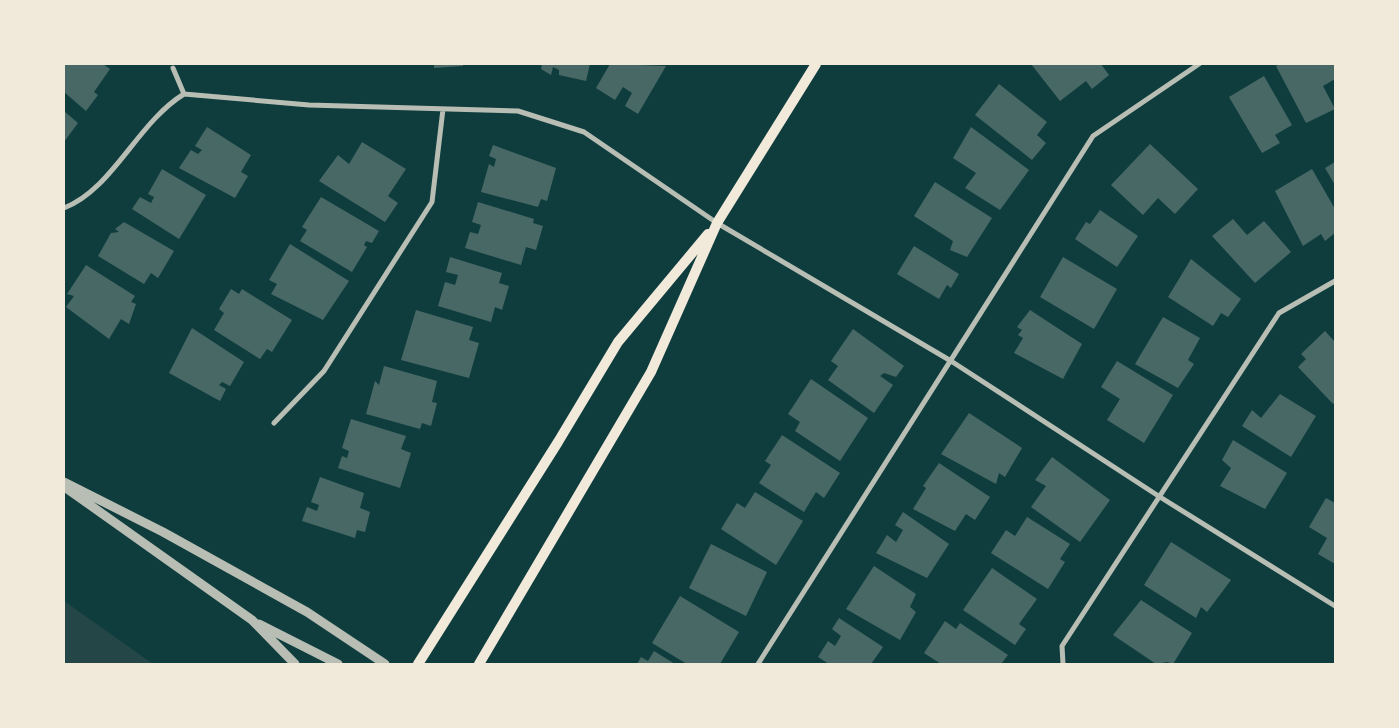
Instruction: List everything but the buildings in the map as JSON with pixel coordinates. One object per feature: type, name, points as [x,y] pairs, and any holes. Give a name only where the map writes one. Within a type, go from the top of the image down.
[{"type":"main road","points":[[479,664],[650,372],[717,223],[816,64]]},
{"type":"main road","points":[[418,664],[558,442],[618,342],[717,223]]},
{"type":"street","points":[[758,664],[1093,136],[1199,64]]},
{"type":"street","points":[[173,68],[184,94]]},
{"type":"street","points":[[64,208],[78,202],[94,188],[152,120],[184,94],[309,105],[518,111],[584,132],[717,223],[950,361],[1335,606]]},
{"type":"street","points":[[274,422],[324,371],[432,202],[442,109]]},
{"type":"street","points":[[1063,664],[1062,646],[1279,314],[1335,281]]},
{"type":"street","points":[[64,482],[163,532],[307,612],[385,664]]},
{"type":"street","points":[[64,486],[252,620],[338,664]]},
{"type":"street","points":[[252,620],[295,664]]},
{"type":"shaded area","points":[[64,601],[153,664],[64,664]]}]
